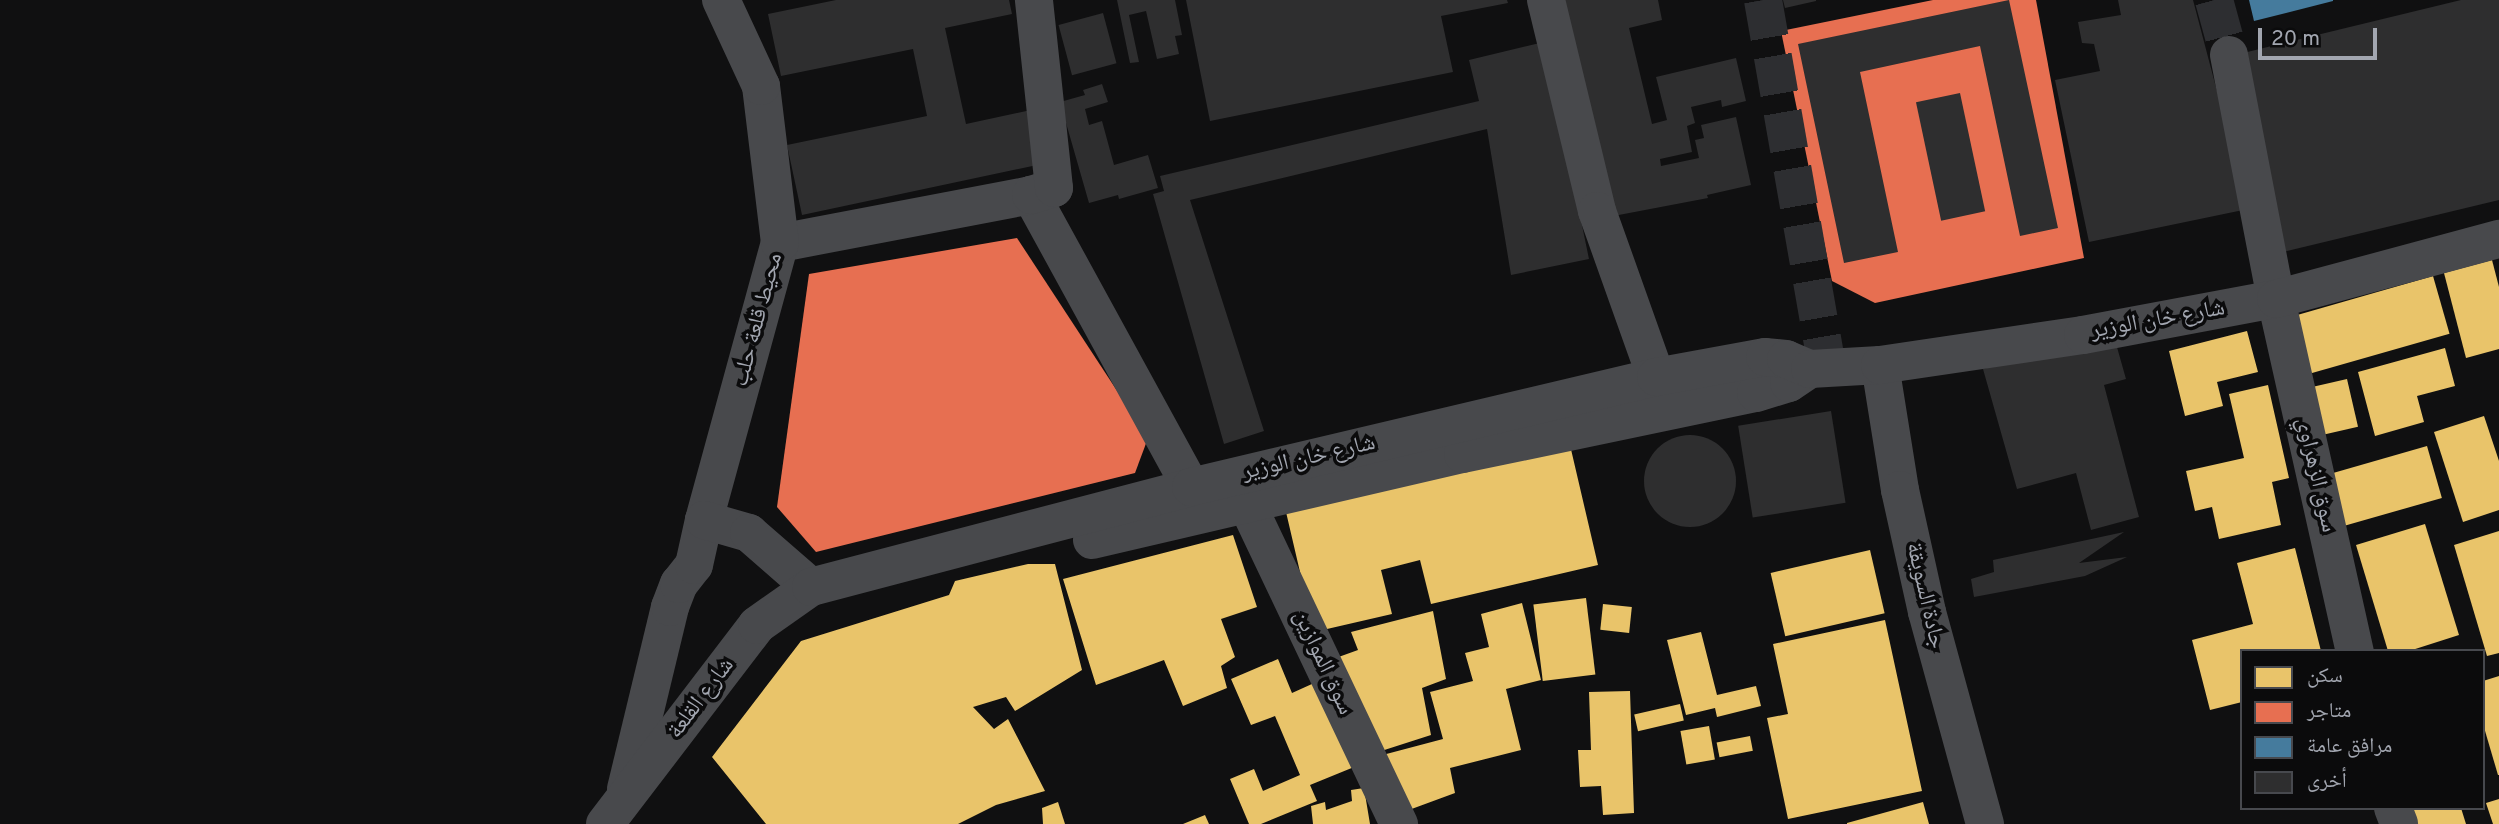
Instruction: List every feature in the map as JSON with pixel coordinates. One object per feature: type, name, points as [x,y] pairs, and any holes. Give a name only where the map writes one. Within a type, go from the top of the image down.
[{"type":"street","name":"محيط قلعة حلب","points":[[621,817],[670,607],[679,584],[694,565],[780,243],[761,86],[721,0]]},
{"type":"street","points":[[780,243],[1031,195],[1054,188],[1034,0]]},
{"type":"street","points":[[1546,0],[1597,211],[1656,377]]},
{"type":"street","name":"سوق الزهراوي","points":[[2229,55],[2276,299],[2355,649]]},
{"type":"street","points":[[1031,195],[1191,487]]},
{"type":"street","name":"شارع خان الوزير","points":[[818,596],[1191,487],[1656,377],[1765,357],[1786,359],[1810,369],[1880,365],[2083,335],[2276,299],[2499,239]]},
{"type":"street","name":"جادة السويقة","points":[[1880,365],[1900,490],[1927,612],[1985,824]]},
{"type":"street","name":"شارع خان الوزير","points":[[818,596],[1756,393],[1789,383],[1810,369]]},
{"type":"street","name":"سوق الموازين","points":[[1245,502],[1399,824]]},
{"type":"street","points":[[704,520],[749,533],[818,596]]},
{"type":"street","name":"شارع القلعة","points":[[621,817],[757,625],[818,596]]},
{"type":"building: سكن","points":[[2492,260],[2499,287],[2499,349],[2466,358],[2444,273]]},
{"type":"building: سكن","points":[[2433,276],[2450,334],[2302,376],[2286,318]]},
{"type":"building: سكن","points":[[2247,331],[2258,372],[2217,382],[2223,406],[2185,416],[2169,351]]},
{"type":"building: سكن","points":[[2445,348],[2455,386],[2417,396],[2424,422],[2375,436],[2358,372]]},
{"type":"building: سكن","points":[[2347,379],[2358,427],[2312,437],[2301,390]]},
{"type":"building: سكن","points":[[2268,385],[2289,478],[2272,482],[2281,525],[2219,539],[2212,507],[2195,511],[2186,471],[2244,458],[2229,394]]},
{"type":"building: سكن","points":[[2484,416],[2499,461],[2499,510],[2463,522],[2434,432]]},
{"type":"building: سكن","points":[[1570,445],[1598,565],[1431,604],[1420,560],[1381,570],[1392,614],[1314,632],[1286,512]]},
{"type":"building: سكن","points":[[2427,446],[2442,498],[2342,527],[2327,475]]},
{"type":"building: سكن","points":[[2425,524],[2459,635],[2415,649],[2387,649],[2356,545]]},
{"type":"building: سكن","points":[[2499,531],[2499,653],[2487,656],[2454,545]]},
{"type":"building: سكن","points":[[1233,535],[1257,607],[1221,619],[1235,657],[1221,666],[1227,688],[1183,706],[1164,660],[1096,685],[1063,579]]},
{"type":"building: سكن","points":[[2295,548],[2320,649],[2240,649],[2240,702],[2210,710],[2192,640],[2253,624],[2237,563]]},
{"type":"building: سكن","points":[[1870,550],[1885,613],[1785,636],[1771,573]]},
{"type":"building: سكن","points":[[1028,564],[1055,564],[1082,670],[1015,711],[1006,697],[973,707],[994,729],[1008,719],[1045,791],[996,805],[958,824],[766,824],[712,757],[801,641],[949,595],[955,581]]},
{"type":"building: سكن","points":[[1586,598],[1595,674],[1543,681],[1533,604]]},
{"type":"building: سكن","points":[[1522,603],[1541,680],[1506,689],[1521,750],[1450,768],[1455,793],[1398,814],[1375,757],[1443,739],[1430,692],[1473,681],[1465,653],[1489,647],[1481,614]]},
{"type":"building: سكن","points":[[1603,604],[1632,607],[1629,633],[1600,630]]},
{"type":"building: سكن","points":[[1433,611],[1446,679],[1422,688],[1431,735],[1375,753],[1333,659],[1358,650],[1351,632]]},
{"type":"building: سكن","points":[[1885,620],[1922,791],[1788,819],[1767,718],[1788,714],[1773,644]]},
{"type":"building: سكن","points":[[1701,632],[1717,695],[1756,686],[1761,706],[1717,717],[1715,708],[1686,715],[1667,640]]},
{"type":"building: سكن","points":[[1278,659],[1292,693],[1323,679],[1359,765],[1310,785],[1317,801],[1261,824],[1249,824],[1230,779],[1254,769],[1263,791],[1300,775],[1275,716],[1251,725],[1231,679]]},
{"type":"building: سكن","points":[[2499,676],[2499,775],[2485,731],[2485,680]]},
{"type":"building: سكن","points":[[1630,691],[1634,813],[1603,815],[1601,786],[1580,787],[1578,750],[1591,750],[1589,692]]},
{"type":"building: سكن","points":[[1680,704],[1684,721],[1638,731],[1634,715]]},
{"type":"building: سكن","points":[[1709,726],[1715,759],[1686,765],[1680,731]]},
{"type":"building: سكن","points":[[1750,736],[1753,751],[1719,757],[1717,742]]},
{"type":"building: سكن","points":[[1364,788],[1370,824],[1313,824],[1311,806],[1325,802],[1326,810],[1352,801],[1351,790]]},
{"type":"building: سكن","points":[[2499,799],[2499,824],[2493,824],[2486,803]]},
{"type":"building: سكن","points":[[1058,802],[1065,824],[1043,824],[1042,808]]},
{"type":"building: سكن","points":[[1923,802],[1929,824],[1847,824],[1847,823]]},
{"type":"building: سكن","points":[[2411,810],[2462,810],[2466,824],[2415,824]]},
{"type":"building: سكن","points":[[1205,815],[1209,824],[1183,824]]},
{"type":"building: متاجر","points":[[1933,0],[2036,0],[2084,258],[1875,303],[1832,281],[1781,31]]},
{"type":"building: متاجر","points":[[1017,238],[1148,438],[1135,473],[816,552],[777,507],[809,274]]},
{"type":"building: مرافق عامة","points":[[2249,0],[2333,0],[2333,1],[2254,21]]},
{"type":"building: أخرى","points":[[836,0],[1009,0],[1012,14],[945,28],[966,124],[1031,110],[1042,164],[802,215],[787,145],[927,116],[913,49],[781,76],[768,14]]},
{"type":"building: أخرى","points":[[1117,0],[1175,0],[1182,35],[1175,36],[1179,54],[1157,59],[1146,11],[1129,15],[1139,62],[1130,63]]},
{"type":"building: أخرى","points":[[1186,0],[1507,0],[1508,3],[1441,16],[1453,72],[1210,121]]},
{"type":"building: أخرى","points":[[1546,0],[1658,0],[1662,20],[1629,28],[1652,124],[1667,120],[1656,77],[1736,58],[1746,101],[1722,107],[1721,100],[1691,107],[1695,123],[1687,126],[1692,152],[1660,159],[1661,166],[1699,158],[1695,140],[1704,138],[1701,125],[1736,117],[1751,185],[1707,195],[1708,198],[1603,218]]},
{"type":"building: أخرى","points":[[1783,0],[1816,0],[1816,1],[1785,8]]},
{"type":"building: أخرى","points":[[2009,0],[2058,228],[2020,236],[1980,46],[1860,72],[1898,252],[1844,263],[1798,44]]},
{"type":"building: أخرى","points":[[2118,0],[2193,0],[2248,209],[2089,242],[2055,80],[2100,71],[2094,44],[2082,43],[2078,22],[2121,15]]},
{"type":"building: أخرى","points":[[2461,0],[2499,0],[2499,200],[2279,253],[2231,56]]},
{"type":"building: أخرى","points":[[1103,13],[1116,63],[1072,75],[1059,25]]},
{"type":"building: أخرى","points":[[1544,42],[1589,259],[1511,275],[1487,129],[1190,200],[1264,431],[1224,444],[1153,194],[1164,191],[1160,176],[1479,101],[1469,60]]},
{"type":"building: أخرى","points":[[1102,84],[1108,102],[1085,109],[1089,125],[1102,121],[1114,165],[1148,155],[1158,188],[1119,199],[1118,195],[1089,203],[1060,102],[1085,95],[1083,90]]},
{"type":"building: أخرى","points":[[1960,93],[1985,211],[1941,221],[1916,102]]},
{"type":"building: أخرى","points":[[2113,333],[2126,379],[2104,385],[2139,517],[2091,530],[2076,473],[2017,489],[1983,369]]},
{"type":"building: أخرى","points":[[1831,411],[1846,503],[1753,518],[1738,426]]},
{"type":"building: أخرى","points":[[1690,435],[1708,439],[1722,449],[1732,463],[1736,481],[1732,499],[1722,513],[1708,523],[1690,527],[1672,523],[1658,513],[1648,499],[1644,481],[1648,463],[1658,449],[1672,439]]},
{"type":"building: أخرى","points":[[2124,532],[2079,563],[2127,557],[2085,576],[1974,597],[1971,579],[1994,572],[1993,560]]},
{"type":"tunnel","points":[[1763,0],[1827,368]]},
{"type":"tunnel","points":[[2214,0],[2229,55]]}]
